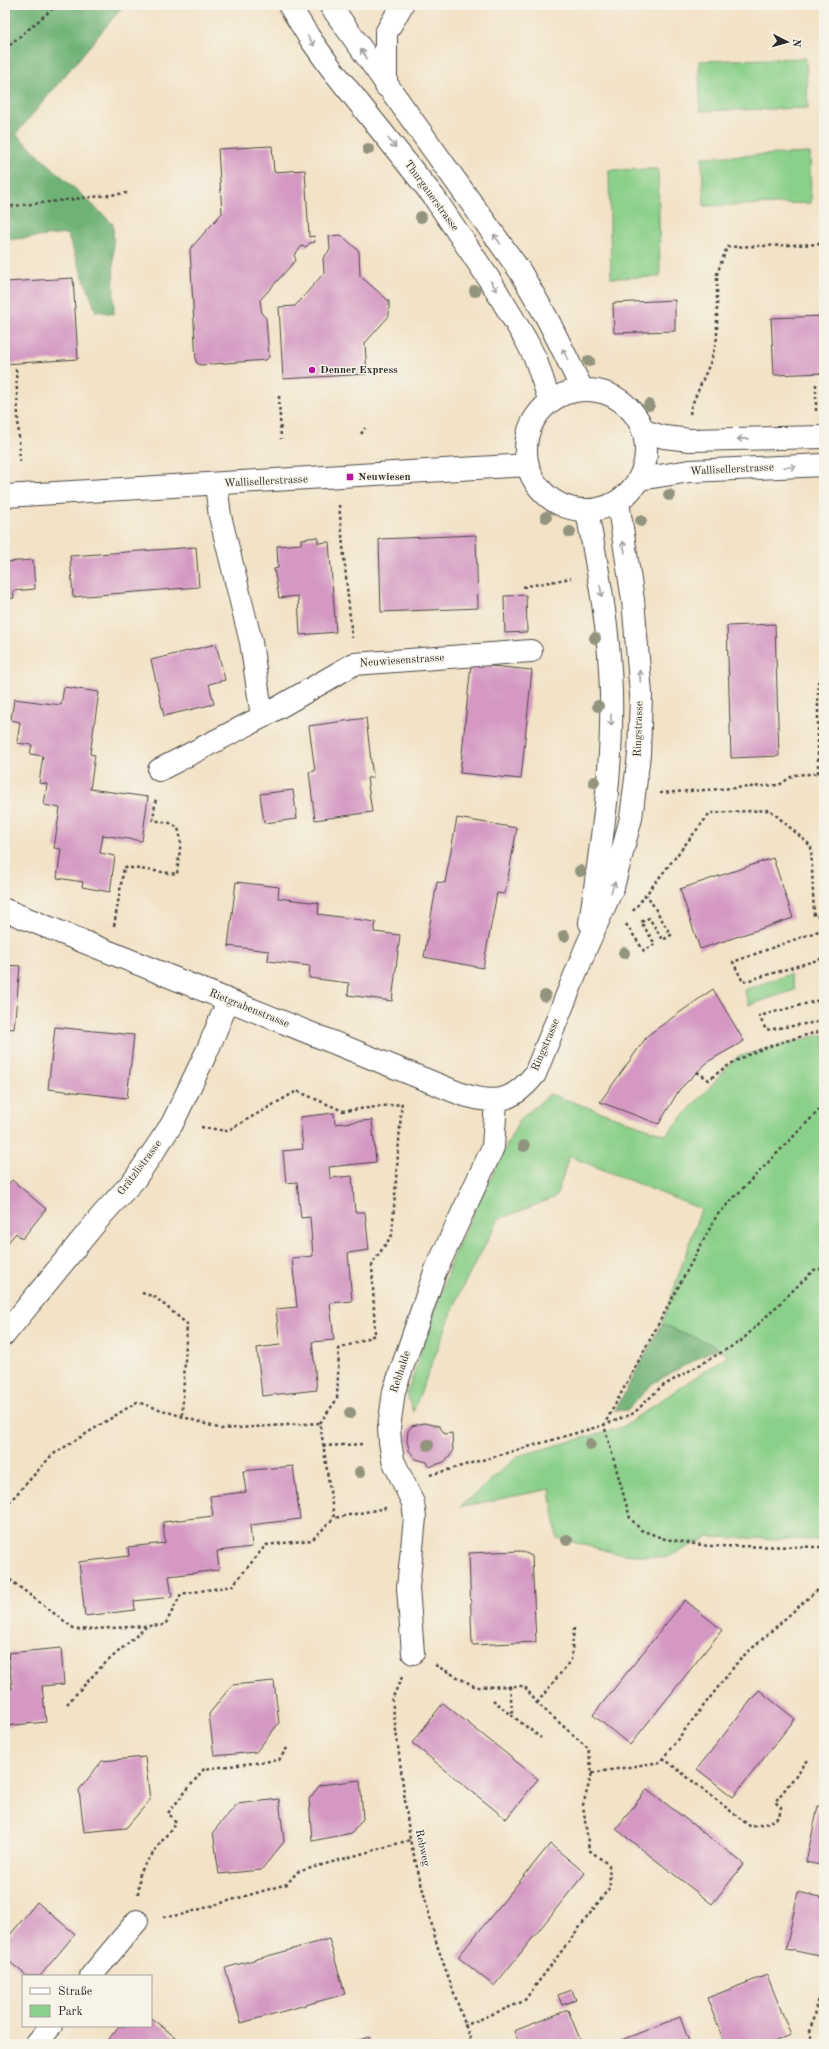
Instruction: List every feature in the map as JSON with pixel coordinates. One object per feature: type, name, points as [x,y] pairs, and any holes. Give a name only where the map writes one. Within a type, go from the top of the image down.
[{"type":"main road","points":[[330,5],[386,86],[520,271],[548,320],[582,389]]},
{"type":"main road","points":[[386,86],[386,33],[402,5]]},
{"type":"main road","name":"Thurgauerstrasse","points":[[289,7],[331,68],[434,197],[491,282],[526,340],[536,360],[550,402]]},
{"type":"main road","points":[[582,389],[598,391],[613,396],[627,404],[637,417],[644,431],[647,447],[645,464],[640,479],[630,492],[618,502],[603,508],[587,511],[567,508],[549,498],[536,484],[528,465],[526,448],[529,430],[538,414],[550,402],[566,393],[582,389]]},
{"type":"main road","points":[[644,431],[664,437],[690,440],[824,437]]},
{"type":"main road","name":"Wallisellerstrasse","points":[[5,496],[216,485],[528,465]]},
{"type":"main road","name":"Wallisellerstrasse","points":[[640,479],[690,472],[824,465]]},
{"type":"main road","points":[[216,485],[220,516],[251,642],[262,717]]},
{"type":"main road","name":"Ringstrasse","points":[[496,1101],[509,1097],[517,1092],[525,1086],[535,1074],[586,948],[613,887],[631,818],[639,755],[641,694],[634,600],[624,548],[618,502]]},
{"type":"main road","name":"Ringstrasse","points":[[586,948],[606,814],[610,752],[611,701],[608,648],[603,604],[587,511]]},
{"type":"main road","name":"Neuwiesenstrasse","points":[[159,770],[262,717],[354,664],[531,651]]},
{"type":"main road","name":"Rietgrabenstrasse","points":[[5,910],[461,1094],[477,1100],[496,1101]]},
{"type":"main road","name":"Grätzlistrasse","points":[[5,1334],[102,1215],[135,1179],[172,1124],[208,1049],[228,1000]]},
{"type":"main road","name":"Rebhalde","points":[[413,1653],[408,1588],[415,1518],[405,1482],[393,1460],[390,1442],[389,1428],[394,1391],[435,1272],[493,1147],[496,1101]]},
{"type":"main road","points":[[93,1975],[137,1921]]},
{"type":"main road","points":[[36,2044],[50,2027]]},
{"type":"path","points":[[5,49],[57,5]]},
{"type":"path","points":[[5,207],[127,193]]},
{"type":"path","points":[[690,418],[691,406],[712,361],[718,338],[717,274],[727,247],[824,244]]},
{"type":"path","points":[[16,369],[20,463]]},
{"type":"path","points":[[816,384],[816,412]]},
{"type":"path","points":[[279,396],[281,439]]},
{"type":"path","points":[[361,434],[365,428]]},
{"type":"path","points":[[339,505],[354,664]]},
{"type":"path","points":[[523,587],[574,578]]},
{"type":"path","points":[[818,773],[818,682],[824,682]]},
{"type":"path","points":[[114,930],[124,867],[177,874],[181,840],[178,828],[170,823],[153,820],[159,770]]},
{"type":"path","points":[[654,793],[779,785],[794,775],[824,773]]},
{"type":"path","points":[[635,909],[710,813],[770,810],[811,846],[814,916],[822,916],[824,930],[733,962],[743,982],[824,958]]},
{"type":"path","points":[[625,922],[644,951],[655,944],[641,922],[650,918],[663,940],[671,935],[647,895]]},
{"type":"path","points":[[824,999],[759,1016],[766,1030],[824,1021]]},
{"type":"path","points":[[697,1072],[708,1080],[750,1052],[824,1030]]},
{"type":"path","points":[[194,1127],[227,1131],[297,1091],[343,1111],[401,1104]]},
{"type":"path","points":[[334,1518],[320,1423],[337,1399],[339,1349],[375,1335],[372,1264],[392,1235],[401,1104],[404,1095]]},
{"type":"path","points":[[824,1105],[717,1215],[604,1425],[630,1518],[641,1530],[665,1539],[708,1546],[824,1547]]},
{"type":"path","points":[[405,1482],[604,1425],[634,1414],[661,1386],[741,1341],[814,1270],[824,1268]]},
{"type":"path","points":[[142,1293],[155,1297],[187,1324],[182,1417]]},
{"type":"path","points":[[5,1507],[52,1455],[137,1402],[221,1429],[320,1423]]},
{"type":"path","points":[[323,1446],[390,1442]]},
{"type":"path","points":[[5,1576],[76,1630],[165,1625],[181,1594],[232,1586],[266,1544],[312,1540],[334,1518],[412,1503]]},
{"type":"path","points":[[592,1773],[660,1762],[740,1659],[824,1584]]},
{"type":"path","points":[[67,1704],[100,1668],[146,1626]]},
{"type":"path","points":[[537,1703],[571,1660],[574,1628]]},
{"type":"path","points":[[413,1653],[476,1687],[525,1687],[537,1703],[588,1748],[592,1773],[584,1805],[589,1850],[609,1865],[610,1887],[524,2002],[464,2026]]},
{"type":"path","name":"Rebweg","points":[[413,1653],[392,1699],[410,1840],[437,1945],[464,2026],[472,2044]]},
{"type":"path","points":[[510,1686],[512,1711],[510,1714]]},
{"type":"path","points":[[493,1700],[541,1738]]},
{"type":"path","points":[[287,1748],[279,1760],[204,1769],[168,1813],[176,1822],[140,1871],[137,1921],[180,1915],[287,1884],[297,1872],[410,1840]]},
{"type":"path","points":[[663,1758],[751,1827],[768,1823],[779,1817],[781,1807],[775,1802],[808,1760]]},
{"type":"path","points":[[812,2044],[810,2032],[824,1973]]},
{"type":"green space","points":[[5,5],[124,5],[16,134],[113,224],[114,314],[96,311],[67,234],[5,240]]},
{"type":"green space","points":[[806,58],[808,108],[700,111],[699,61]]},
{"type":"green space","points":[[810,153],[811,203],[704,206],[702,157]]},
{"type":"green space","points":[[658,169],[660,277],[611,278],[609,170]]},
{"type":"green space","points":[[790,974],[795,990],[749,1005],[744,990]]},
{"type":"green space","points":[[819,1035],[824,1035],[824,1540],[708,1537],[666,1558],[615,1553],[557,1538],[550,1489],[460,1507],[518,1456],[622,1427],[728,1355],[662,1324],[701,1209],[569,1156],[556,1197],[499,1219],[460,1292],[413,1412],[407,1394],[454,1254],[519,1120],[550,1094],[666,1135],[737,1057]]},
{"type":"green space","points":[[662,1324],[718,1347],[653,1383],[627,1410],[615,1411]]},
{"type":"building","points":[[272,146],[274,172],[305,170],[309,237],[314,236],[315,242],[310,243],[306,247],[302,246],[294,255],[296,260],[260,300],[262,314],[266,318],[269,357],[266,360],[200,365],[196,362],[190,249],[222,213],[218,149]]},
{"type":"building","points":[[341,235],[359,251],[360,276],[389,301],[389,316],[365,343],[367,374],[283,379],[279,307],[295,306],[324,273],[323,258],[330,250],[329,236]]},
{"type":"building","points":[[73,278],[78,359],[5,364],[5,282]]},
{"type":"building","points":[[675,300],[675,331],[614,333],[613,303]]},
{"type":"building","points":[[824,316],[824,373],[774,375],[771,318]]},
{"type":"building","points":[[476,535],[478,608],[381,612],[379,539]]},
{"type":"building","points":[[318,537],[318,543],[329,542],[336,632],[300,635],[298,596],[279,598],[274,569],[278,568],[277,546],[301,544],[301,539]]},
{"type":"building","points":[[196,547],[199,587],[73,597],[70,556]]},
{"type":"building","points":[[33,560],[35,589],[13,591],[14,598],[5,599],[5,562]]},
{"type":"building","points":[[526,595],[527,632],[505,633],[504,596]]},
{"type":"building","points":[[775,624],[779,756],[731,758],[727,626]]},
{"type":"building","points":[[216,644],[225,680],[209,684],[214,704],[164,716],[151,660]]},
{"type":"building","points":[[471,664],[532,670],[521,779],[460,773]]},
{"type":"building","points":[[64,687],[99,692],[90,754],[95,755],[90,789],[148,797],[142,841],[103,835],[100,853],[115,856],[110,892],[82,887],[83,882],[57,878],[61,849],[54,848],[60,808],[44,805],[47,784],[39,783],[43,756],[30,754],[32,745],[17,743],[20,722],[11,720],[14,699],[61,705]]},
{"type":"building","points":[[366,718],[373,778],[367,778],[372,812],[315,820],[309,772],[315,771],[309,726]]},
{"type":"building","points":[[293,790],[297,819],[264,823],[260,794]]},
{"type":"building","points":[[457,818],[517,828],[505,894],[497,893],[483,968],[424,957],[437,882],[445,883]]},
{"type":"building","points":[[773,858],[793,918],[700,949],[680,889]]},
{"type":"building","points":[[236,882],[279,887],[278,898],[319,903],[318,914],[376,922],[374,932],[400,935],[392,1001],[348,995],[349,983],[309,978],[310,966],[268,961],[269,951],[228,946]]},
{"type":"building","points":[[5,965],[20,966],[14,1029],[5,1028]]},
{"type":"building","points":[[713,989],[744,1041],[709,1061],[697,1072],[679,1090],[659,1124],[600,1102],[648,1035]]},
{"type":"building","points":[[55,1027],[134,1035],[127,1098],[48,1089]]},
{"type":"building","points":[[334,1113],[335,1124],[372,1120],[376,1162],[329,1167],[330,1178],[352,1176],[355,1212],[365,1212],[369,1250],[348,1253],[352,1301],[330,1303],[334,1340],[312,1342],[317,1390],[262,1396],[257,1348],[280,1345],[276,1309],[297,1307],[292,1258],[313,1256],[310,1217],[301,1218],[297,1182],[286,1183],[283,1151],[303,1149],[300,1117]]},
{"type":"building","points":[[12,1180],[46,1209],[22,1239],[16,1233],[5,1246],[5,1188]]},
{"type":"building","points":[[424,1423],[439,1426],[445,1434],[452,1433],[453,1452],[444,1462],[429,1467],[427,1462],[416,1459],[409,1450],[407,1440],[408,1431],[412,1426]]},
{"type":"building","points":[[293,1466],[300,1519],[250,1525],[252,1547],[217,1551],[219,1570],[169,1576],[172,1597],[134,1601],[135,1610],[85,1616],[79,1562],[129,1556],[128,1547],[165,1543],[163,1522],[213,1516],[210,1496],[246,1492],[243,1471]]},
{"type":"building","points":[[521,1551],[532,1556],[536,1642],[472,1645],[469,1553]]},
{"type":"building","points":[[685,1600],[722,1630],[630,1745],[593,1715]]},
{"type":"building","points":[[61,1648],[64,1684],[42,1686],[46,1722],[5,1726],[5,1689],[12,1689],[8,1653]]},
{"type":"building","points":[[274,1681],[279,1723],[256,1752],[214,1756],[209,1714],[232,1685]]},
{"type":"building","points":[[759,1690],[795,1719],[733,1797],[697,1769]]},
{"type":"building","points":[[443,1703],[538,1779],[506,1819],[412,1743]]},
{"type":"building","points":[[145,1757],[150,1800],[126,1828],[84,1832],[79,1790],[102,1761]]},
{"type":"building","points":[[360,1780],[363,1819],[352,1833],[312,1841],[309,1799],[320,1785]]},
{"type":"building","points":[[647,1789],[744,1864],[712,1904],[616,1829]]},
{"type":"building","points":[[279,1799],[284,1842],[261,1870],[219,1874],[213,1832],[237,1804]]},
{"type":"building","points":[[818,1806],[824,1807],[824,1866],[806,1862]]},
{"type":"building","points":[[550,1844],[585,1873],[494,1986],[458,1957]]},
{"type":"building","points":[[798,1892],[824,1898],[824,1957],[786,1949]]},
{"type":"building","points":[[37,1902],[75,1934],[41,1975],[26,1975],[5,1958],[5,1941]]},
{"type":"building","points":[[329,1939],[345,1994],[241,2023],[225,1968]]},
{"type":"building","points":[[767,1975],[791,2035],[768,2044],[725,2044],[707,1998]]},
{"type":"building","points":[[572,1990],[576,2000],[562,2005],[558,1995]]},
{"type":"building","points":[[568,2010],[582,2044],[519,2044],[514,2031]]},
{"type":"building","points":[[680,2017],[690,2044],[621,2044],[619,2041]]},
{"type":"building","points":[[152,2019],[180,2041],[178,2044],[105,2044],[118,2027],[152,2027]]},
{"type":"building","points":[[369,2037],[371,2044],[346,2044]]},
{"type":"place","name":"Denner Express","points":[[312,370]]},
{"type":"place","name":"Neuwiesen","points":[[350,477]]}]
